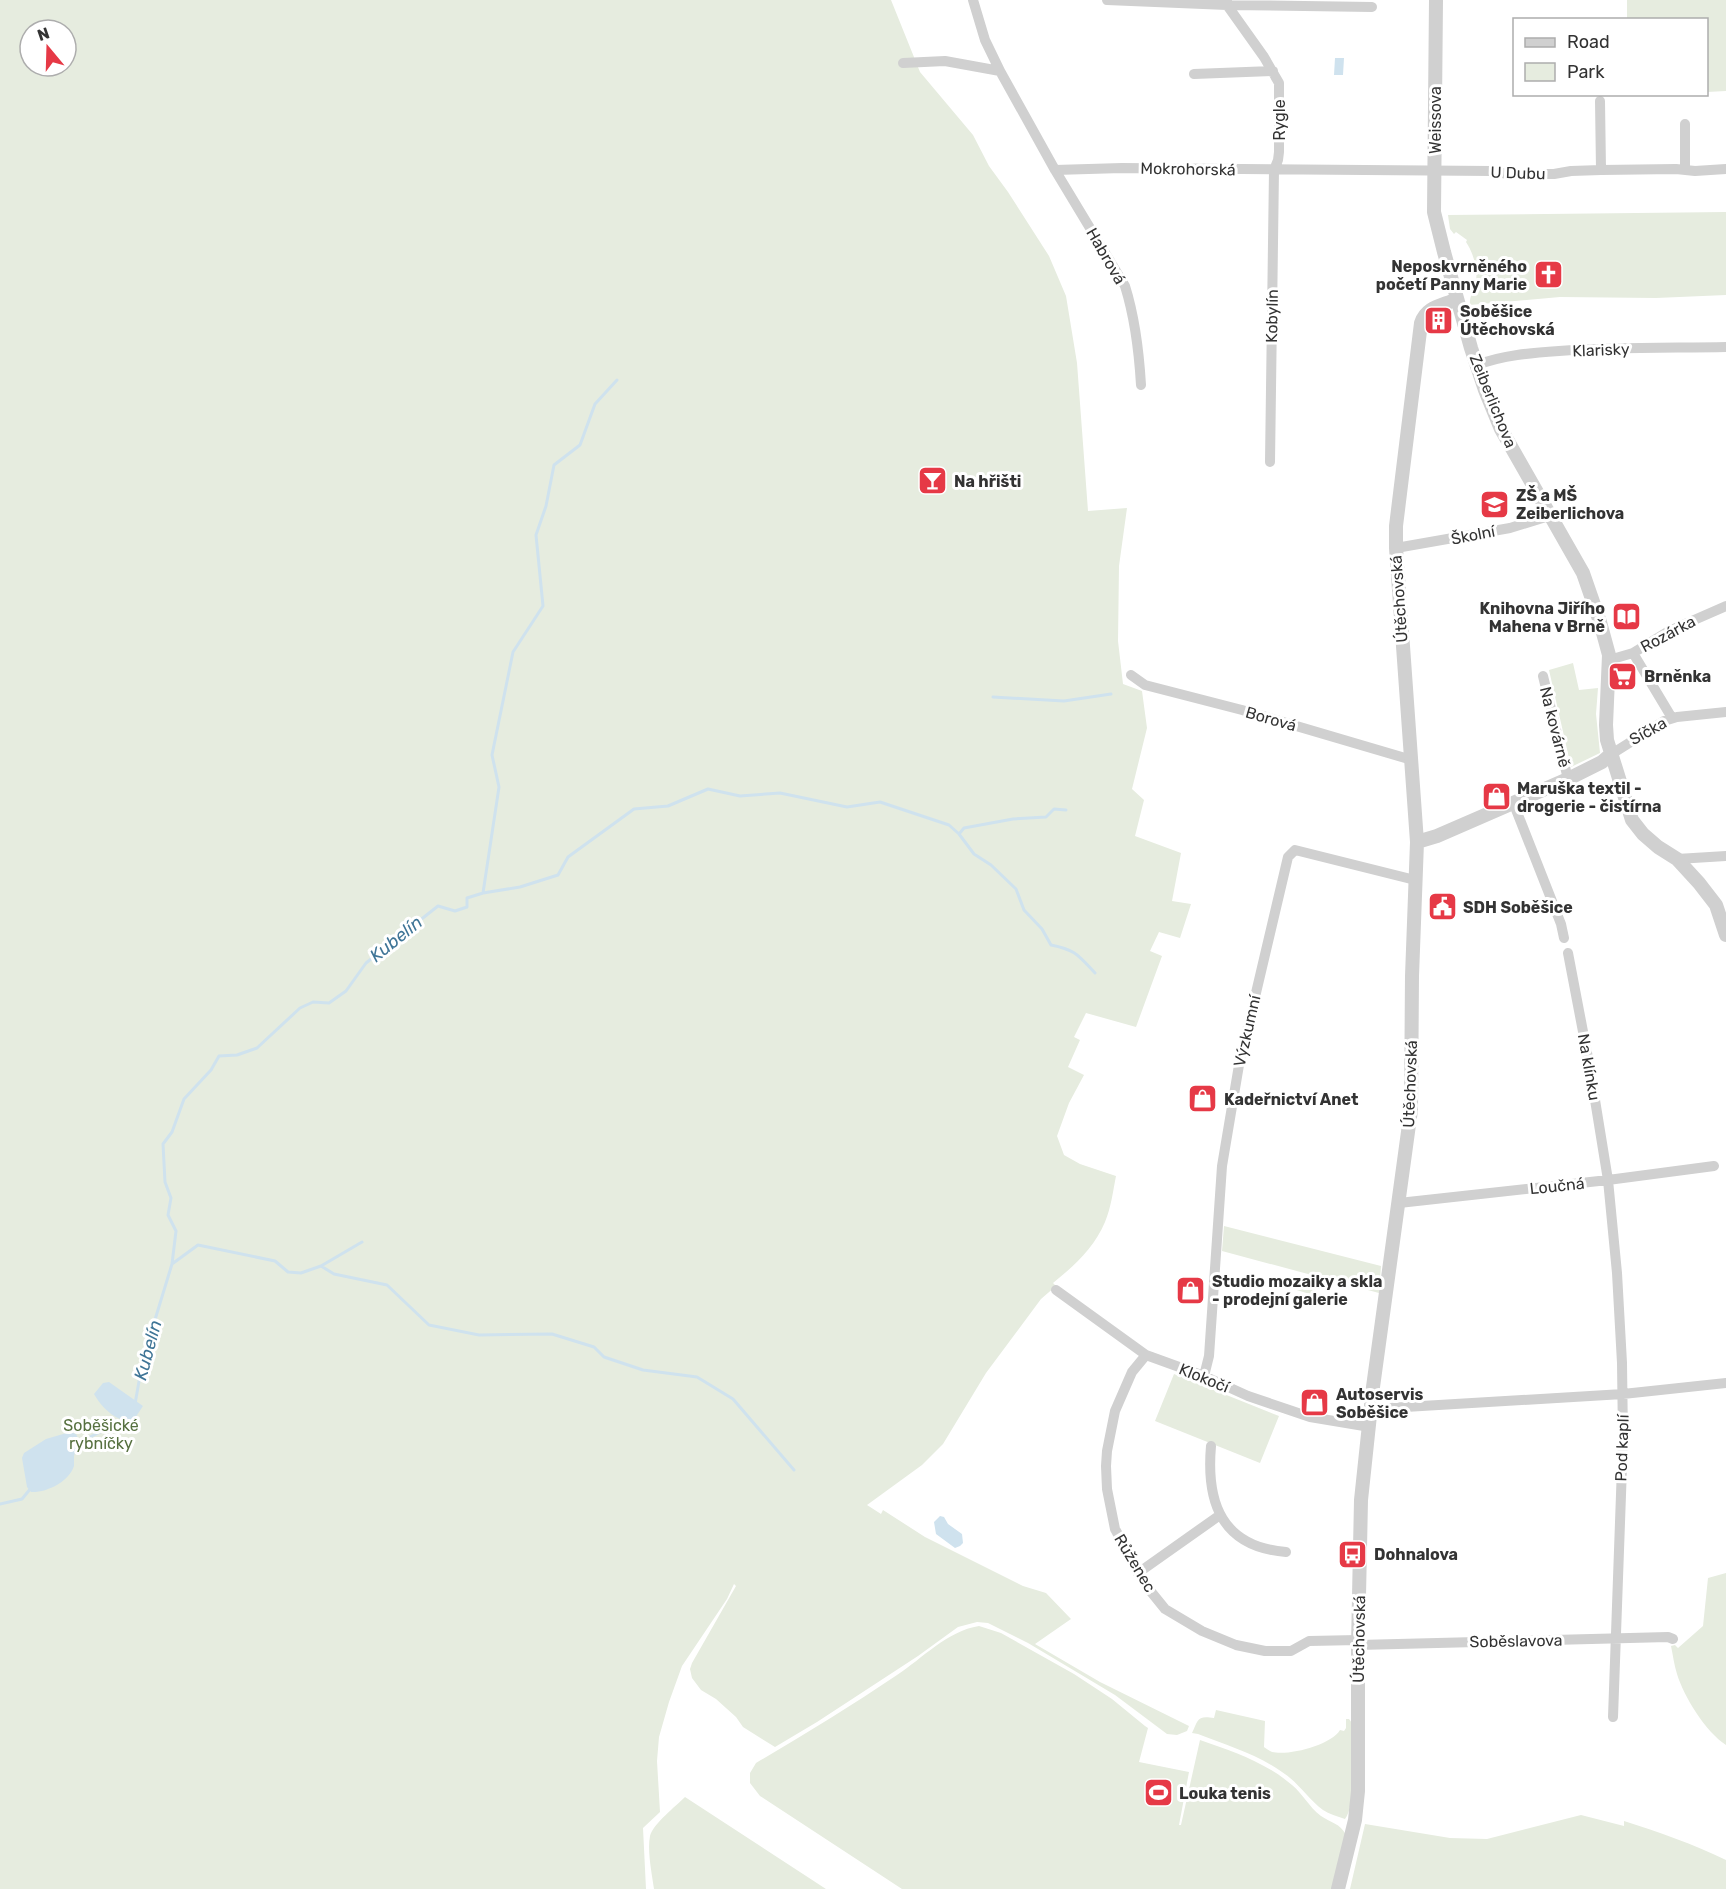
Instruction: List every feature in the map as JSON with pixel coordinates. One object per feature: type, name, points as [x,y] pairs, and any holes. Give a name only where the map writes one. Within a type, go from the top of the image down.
[{"type":"street","points":[[973,0],[985,40],[1055,170]]},
{"type":"street","points":[[1107,0],[1372,7]]},
{"type":"street","name":"Weissova","points":[[1436,0],[1434,212],[1441,239]]},
{"type":"street","name":"Rygle","points":[[1227,2],[1279,83],[1279,152],[1274,170]]},
{"type":"street","points":[[903,63],[945,61],[1000,70]]},
{"type":"street","points":[[1194,74],[1273,71]]},
{"type":"street","points":[[1600,101],[1601,170]]},
{"type":"street","points":[[1685,124],[1685,171]]},
{"type":"street","name":"Mokrohorská","points":[[1055,170],[1122,168],[1435,172]]},
{"type":"street","name":"U Dubu","points":[[1435,172],[1492,171],[1508,174],[1543,174],[1601,170],[1726,169]]},
{"type":"street","name":"Habrová","points":[[1055,170],[1125,286],[1139,348],[1141,385]]},
{"type":"street","name":"Kobylín","points":[[1270,462],[1274,170]]},
{"type":"street","name":"Zeiberlichova","points":[[1441,239],[1477,365],[1501,429],[1582,573],[1606,641],[1609,660],[1606,725],[1610,755],[1632,820],[1643,834],[1677,859],[1699,883],[1716,905],[1726,935]]},
{"type":"street","name":"Útěchovská","points":[[1338,1889],[1355,1820],[1358,1791],[1361,1500],[1411,1110],[1417,842],[1396,526],[1421,322],[1425,313],[1430,309],[1457,299]]},
{"type":"street","name":"Klarisky","points":[[1477,365],[1523,354],[1587,349],[1726,347]]},
{"type":"street","name":"Školní","points":[[1396,548],[1510,528],[1549,516]]},
{"type":"street","name":"Rozárka","points":[[1609,660],[1633,653],[1669,631],[1726,606]]},
{"type":"street","points":[[1633,653],[1672,718]]},
{"type":"street","name":"Borová","points":[[1131,675],[1145,685],[1242,710],[1412,760]]},
{"type":"street","name":"Na kovárně","points":[[1543,676],[1568,779]]},
{"type":"street","name":"Síčka","points":[[1610,755],[1656,725],[1672,718],[1726,712]]},
{"type":"street","name":"Na kovárně","points":[[1417,842],[1437,836],[1568,779],[1602,762],[1610,755]]},
{"type":"street","points":[[1513,802],[1562,924],[1564,938]]},
{"type":"street","name":"Výzkumní","points":[[1204,1376],[1209,1356],[1224,1155],[1239,1065],[1288,857],[1295,850],[1415,880]]},
{"type":"street","points":[[1677,859],[1726,856]]},
{"type":"street","name":"Na klínku","points":[[1568,953],[1608,1180]]},
{"type":"street","name":"Loučná","points":[[1399,1203],[1714,1166]]},
{"type":"street","name":"Pod kaplí","points":[[1608,1180],[1617,1273],[1623,1394],[1612,1717]]},
{"type":"street","name":"Klokočí","points":[[1056,1290],[1146,1355],[1204,1376],[1248,1396],[1310,1417],[1370,1427]]},
{"type":"street","name":"Růženec","points":[[1146,1355],[1132,1372],[1115,1411],[1106,1466],[1107,1490],[1114,1529],[1138,1574],[1165,1609],[1202,1631],[1236,1645],[1265,1651],[1291,1651],[1309,1641],[1358,1642]]},
{"type":"street","points":[[1372,1409],[1623,1394],[1726,1383]]},
{"type":"street","points":[[1211,1446],[1209,1466],[1211,1484],[1215,1505],[1220,1515],[1233,1531],[1246,1541],[1257,1546],[1286,1552]]},
{"type":"street","points":[[1138,1574],[1220,1515]]},
{"type":"street","name":"Soběslavova","points":[[1358,1642],[1668,1637],[1673,1639]]},
{"type":"green space","name":"Soběšické rybníčky","points":[[0,0],[891,0],[920,72],[973,135],[989,166],[1049,256],[1066,296],[1077,363],[1088,511],[1127,508],[1119,566],[1118,641],[1123,684],[1142,691],[1147,728],[1132,789],[1144,800],[1135,836],[1181,853],[1172,901],[1191,904],[1180,938],[1159,932],[1150,951],[1162,956],[1136,1027],[1086,1013],[1074,1037],[1080,1040],[1068,1067],[1084,1075],[1069,1103],[1057,1136],[1064,1155],[1080,1164],[1116,1176],[1105,1222],[1083,1256],[1053,1283],[1056,1286],[1041,1299],[986,1373],[943,1444],[922,1465],[867,1505],[881,1514],[883,1510],[925,1537],[1023,1586],[1046,1593],[1071,1619],[1035,1644],[1100,1682],[1189,1726],[1187,1731],[1177,1735],[1167,1734],[1115,1695],[1028,1643],[988,1623],[977,1622],[958,1627],[918,1656],[775,1747],[743,1727],[736,1717],[716,1699],[701,1690],[692,1678],[690,1669],[692,1663],[736,1586],[734,1584],[727,1599],[682,1666],[669,1702],[659,1737],[657,1761],[660,1812],[643,1828],[646,1889],[0,1889]]},
{"type":"green space","points":[[1627,0],[1726,0],[1726,91],[1708,92],[1708,18],[1627,18]]},
{"type":"green space","points":[[1726,212],[1726,295],[1656,298],[1560,297],[1470,305],[1476,281],[1475,263],[1467,240],[1456,232],[1454,234],[1450,229],[1448,215]]},
{"type":"green space","points":[[1573,663],[1579,690],[1598,688],[1596,714],[1600,753],[1571,767],[1549,670]]},
{"type":"green space","points":[[1224,1226],[1381,1266],[1379,1293],[1222,1251]]},
{"type":"green space","points":[[1294,1275],[1317,1281],[1313,1295],[1290,1288]]},
{"type":"green space","points":[[1174,1374],[1279,1416],[1260,1463],[1155,1421]]},
{"type":"green space","points":[[1726,1573],[1726,1745],[1711,1732],[1690,1703],[1677,1674],[1671,1646],[1675,1645],[1678,1648],[1703,1626],[1708,1578]]},
{"type":"green space","points":[[979,1626],[1001,1633],[1074,1674],[1112,1699],[1148,1728],[1139,1762],[1189,1772],[1179,1825],[1181,1825],[1200,1740],[1248,1758],[1282,1777],[1317,1812],[1338,1826],[1346,1835],[1332,1889],[902,1889],[760,1796],[750,1783],[750,1773],[756,1763],[862,1698],[946,1639],[956,1633]]},
{"type":"green space","points":[[1216,1710],[1265,1721],[1264,1747],[1279,1753],[1299,1751],[1319,1745],[1340,1730],[1344,1731],[1346,1719],[1349,1719],[1352,1723],[1352,1788],[1349,1811],[1345,1819],[1323,1810],[1288,1776],[1262,1760],[1192,1733],[1201,1718],[1214,1718]]},
{"type":"green space","points":[[685,1797],[826,1889],[654,1889],[649,1855],[650,1836],[660,1821]]},
{"type":"green space","points":[[1581,1815],[1624,1826],[1624,1821],[1726,1860],[1726,1889],[1350,1889],[1365,1824],[1450,1838],[1487,1839]]},
{"type":"water","points":[[1335,58],[1344,58],[1343,75],[1334,75]]},
{"type":"water","points":[[109,1382],[143,1406],[133,1421],[115,1417],[94,1394],[103,1383]]},
{"type":"water","points":[[70,1432],[76,1434],[79,1444],[71,1472],[56,1485],[43,1491],[31,1492],[27,1487],[22,1458],[24,1453],[46,1439]]},
{"type":"water","points":[[940,1516],[962,1534],[963,1543],[960,1546],[955,1548],[936,1534],[934,1522]]},
{"type":"waterway","name":"Kubelín","points":[[135,1404],[143,1359],[172,1264],[176,1231],[168,1215],[171,1198],[165,1182],[163,1144],[172,1132],[184,1099],[211,1070],[219,1056],[237,1055],[257,1048],[300,1008],[313,1002],[329,1003],[346,991],[366,963],[438,906],[455,911],[467,907],[467,898],[483,893],[499,787],[492,755],[513,652],[543,606],[536,535],[546,506],[554,465],[580,445],[595,404],[617,380]]},
{"type":"waterway","points":[[993,697],[1064,701],[1111,694]]},
{"type":"waterway","points":[[483,893],[520,887],[558,875],[568,857],[634,809],[668,806],[708,789],[740,796],[780,793],[847,807],[880,802],[949,825],[974,854],[991,865],[1016,889],[1024,910],[1042,929],[1051,945],[1076,954],[1095,973]]},
{"type":"waterway","points":[[959,834],[964,828],[1013,819],[1046,817],[1054,809],[1066,810]]},
{"type":"waterway","points":[[321,1266],[362,1242]]},
{"type":"waterway","points":[[172,1264],[198,1245],[275,1261],[288,1272],[301,1273],[321,1266],[334,1274],[387,1285],[429,1325],[479,1335],[552,1334],[594,1347],[604,1357],[643,1370],[697,1377],[733,1399],[794,1470]]},
{"type":"waterway","name":"Kubelín","points":[[78,1443],[126,1419]]},
{"type":"waterway","name":"Kubelín","points":[[0,1504],[22,1499],[31,1488]]},
{"type":"place","name":"Neposkvrněného početí Panny Marie","points":[[1548,275]]},
{"type":"place","name":"Soběšice Útěchovská","points":[[1439,320]]},
{"type":"place","name":"Na hřišti","points":[[933,481]]},
{"type":"place","name":"ZŠ a MŠ Zeiberlichova","points":[[1495,504]]},
{"type":"place","name":"Knihovna Jiřího Mahena v Brně","points":[[1626,617]]},
{"type":"place","name":"Brněnka","points":[[1623,676]]},
{"type":"place","name":"Maruška textil - drogerie - čistírna","points":[[1496,797]]},
{"type":"place","name":"SDH Soběšice","points":[[1442,907]]},
{"type":"place","name":"Kadeřnictví Anet","points":[[1203,1099]]},
{"type":"place","name":"Studio mozaiky a skla - prodejní galerie","points":[[1191,1290]]},
{"type":"place","name":"Autoservis Soběšice","points":[[1315,1403]]},
{"type":"place","name":"Dohnalova","points":[[1353,1554]]},
{"type":"place","name":"Louka tenis","points":[[1158,1793]]}]
